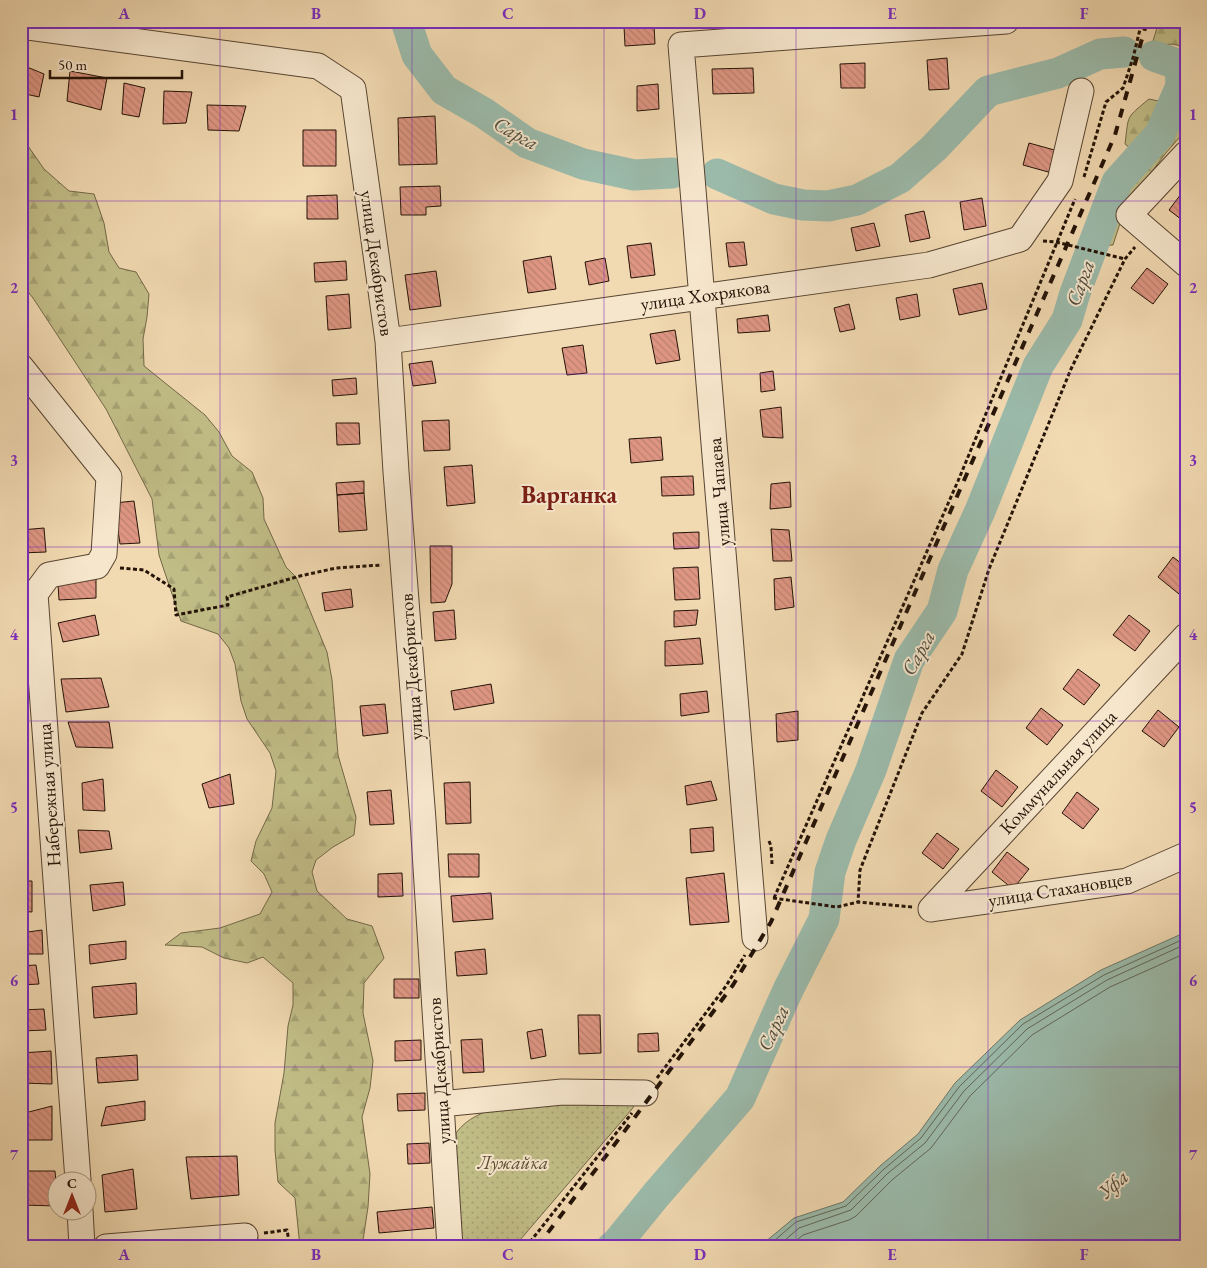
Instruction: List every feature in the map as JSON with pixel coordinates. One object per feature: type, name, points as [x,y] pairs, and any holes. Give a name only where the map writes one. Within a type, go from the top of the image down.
[{"type":"street","name":"улица Чапаева","points":[[755,938],[681,45],[1006,21]]},
{"type":"street","name":"улица Декабристов","points":[[21,26],[318,66],[353,89],[388,341],[423,820],[450,1247]]},
{"type":"street","points":[[1020,239],[1060,181],[1081,91]]},
{"type":"street","points":[[1186,154],[1129,215],[1186,264]]},
{"type":"street","name":"улица Хохрякова","points":[[388,341],[703,295],[929,265],[1020,239]]},
{"type":"street","points":[[21,367],[109,477],[104,554],[98,566]]},
{"type":"street","name":"Набережная улица","points":[[77,1170],[28,595],[49,575],[98,566]]},
{"type":"street","name":"Коммунальная улица","points":[[931,909],[1186,636]]},
{"type":"street","name":"улица Стахановцев","points":[[931,909],[1127,882],[1186,855]]},
{"type":"street","points":[[441,1104],[562,1092],[645,1093]]},
{"type":"street","points":[[81,1220],[82,1247]]},
{"type":"street","points":[[106,1247],[245,1236]]},
{"type":"path","points":[[1083,180],[1106,102],[1123,88],[1142,21]]},
{"type":"path","points":[[773,899],[958,481],[1075,198]]},
{"type":"path","points":[[858,902],[860,870],[922,713],[962,654],[989,569],[1071,369],[1125,259],[1148,232]]},
{"type":"path","points":[[1020,239],[1056,242],[1125,259]]},
{"type":"path","points":[[98,566],[144,570],[174,589],[176,615],[228,605],[227,597],[300,576],[336,568],[403,564]]},
{"type":"path","points":[[808,903],[837,907],[858,902],[931,909]]},
{"type":"path","points":[[245,1236],[287,1230],[290,1247]]},
{"type":"green space","points":[[1159,21],[1186,21],[1186,51],[1177,45],[1167,44],[1160,46],[1153,41]]},
{"type":"green space","points":[[1176,70],[1183,77],[1183,100],[1186,102],[1186,130],[1145,181],[1132,193],[1113,245],[1093,246],[1087,237],[1093,228],[1104,223],[1106,211],[1103,205],[1110,189],[1130,177],[1139,162],[1140,156],[1125,144],[1128,122],[1132,114],[1149,99],[1163,102],[1167,98],[1171,91]]},
{"type":"green space","points":[[21,141],[28,146],[44,169],[69,191],[94,194],[104,223],[109,252],[119,268],[136,272],[149,294],[143,339],[144,366],[205,415],[219,432],[232,456],[252,472],[263,498],[264,519],[286,567],[296,577],[327,652],[332,680],[338,755],[356,817],[354,835],[333,847],[316,860],[312,872],[317,891],[347,919],[372,926],[384,958],[364,983],[363,1013],[373,1061],[370,1088],[362,1117],[370,1174],[368,1207],[362,1247],[300,1247],[295,1198],[278,1182],[275,1123],[284,1073],[288,1026],[293,1005],[293,983],[263,957],[247,963],[224,958],[202,947],[165,945],[181,933],[220,928],[260,914],[272,892],[264,874],[251,861],[256,841],[272,808],[276,771],[270,753],[247,719],[241,701],[235,664],[229,648],[218,634],[181,621],[159,555],[152,499],[106,409],[33,298],[21,283]]},
{"type":"green space","name":"Лужайка","points":[[557,1101],[636,1103],[514,1247],[459,1247],[456,1133],[465,1123],[489,1111],[502,1107]]},
{"type":"water","name":"Уфа","points":[[1186,932],[1186,1247],[759,1247],[794,1218],[843,1202],[880,1166],[918,1134],[955,1083],[1020,1020],[1101,970]]},
{"type":"building","points":[[654,25],[655,44],[625,46],[624,26]]},
{"type":"building","points":[[947,58],[949,89],[929,90],[927,60]]},
{"type":"building","points":[[865,63],[865,88],[841,88],[840,64]]},
{"type":"building","points":[[27,67],[44,74],[39,97],[21,93],[21,84]]},
{"type":"building","points":[[753,68],[754,93],[713,94],[712,69]]},
{"type":"building","points":[[70,71],[107,78],[101,110],[67,101]]},
{"type":"building","points":[[124,83],[145,88],[139,117],[122,114]]},
{"type":"building","points":[[658,84],[659,109],[637,111],[637,86]]},
{"type":"building","points":[[164,91],[192,92],[186,123],[163,124]]},
{"type":"building","points":[[207,105],[246,106],[239,131],[208,130]]},
{"type":"building","points":[[435,116],[437,164],[399,165],[398,118]]},
{"type":"building","points":[[303,130],[336,130],[336,166],[303,166]]},
{"type":"building","points":[[1029,143],[1058,151],[1052,173],[1023,165]]},
{"type":"building","points":[[440,186],[441,206],[426,207],[426,215],[401,215],[400,187]]},
{"type":"building","points":[[1184,190],[1186,192],[1186,223],[1169,210]]},
{"type":"building","points":[[337,195],[338,219],[307,219],[307,196]]},
{"type":"building","points":[[982,198],[986,226],[964,230],[960,202]]},
{"type":"building","points":[[924,211],[930,238],[910,242],[905,215]]},
{"type":"building","points":[[874,223],[880,246],[856,251],[851,228]]},
{"type":"building","points":[[744,242],[747,265],[729,267],[726,243]]},
{"type":"building","points":[[651,243],[655,275],[631,278],[627,246]]},
{"type":"building","points":[[551,256],[556,289],[528,293],[523,261]]},
{"type":"building","points":[[605,258],[609,281],[589,285],[585,262]]},
{"type":"building","points":[[346,261],[347,280],[315,282],[314,263]]},
{"type":"building","points":[[1147,268],[1168,284],[1153,304],[1131,288]]},
{"type":"building","points":[[436,271],[441,306],[410,310],[405,275]]},
{"type":"building","points":[[982,283],[987,309],[959,315],[953,289]]},
{"type":"building","points":[[349,294],[351,328],[328,330],[326,296]]},
{"type":"building","points":[[917,294],[920,316],[900,320],[896,298]]},
{"type":"building","points":[[849,304],[855,329],[840,332],[834,308]]},
{"type":"building","points":[[768,315],[770,331],[738,333],[737,319]]},
{"type":"building","points":[[675,330],[680,360],[656,364],[650,334]]},
{"type":"building","points":[[583,345],[587,373],[567,375],[562,348]]},
{"type":"building","points":[[432,361],[436,383],[413,386],[409,364]]},
{"type":"building","points":[[773,371],[775,390],[761,392],[760,373]]},
{"type":"building","points":[[356,378],[357,394],[333,396],[332,380]]},
{"type":"building","points":[[781,407],[783,438],[763,437],[760,410]]},
{"type":"building","points":[[449,420],[450,450],[424,451],[422,421]]},
{"type":"building","points":[[336,423],[359,423],[360,444],[337,445]]},
{"type":"building","points":[[661,437],[663,460],[631,463],[629,439]]},
{"type":"building","points":[[472,465],[475,503],[447,506],[444,467]]},
{"type":"building","points":[[693,476],[694,495],[662,496],[661,477]]},
{"type":"building","points":[[364,481],[364,493],[337,495],[336,483]]},
{"type":"building","points":[[790,482],[791,507],[770,509],[771,484]]},
{"type":"building","points":[[364,493],[367,530],[339,532],[337,495]]},
{"type":"building","points":[[134,501],[140,543],[120,544],[114,503]]},
{"type":"building","points":[[44,528],[46,552],[21,553],[21,530]]},
{"type":"building","points":[[771,529],[789,530],[792,561],[773,561]]},
{"type":"building","points":[[699,532],[699,548],[674,549],[673,533]]},
{"type":"building","points":[[430,546],[452,546],[452,584],[445,602],[431,603]]},
{"type":"building","points":[[1173,557],[1186,567],[1186,585],[1179,594],[1158,577]]},
{"type":"building","points":[[698,567],[700,599],[675,600],[673,568]]},
{"type":"building","points":[[791,577],[794,607],[775,610],[774,579]]},
{"type":"building","points":[[96,579],[96,598],[59,600],[58,584]]},
{"type":"building","points":[[351,589],[353,607],[325,611],[322,593]]},
{"type":"building","points":[[454,610],[456,639],[435,641],[433,612]]},
{"type":"building","points":[[698,610],[696,625],[674,627],[674,611]]},
{"type":"building","points":[[95,615],[99,635],[63,642],[58,623]]},
{"type":"building","points":[[1129,615],[1150,631],[1135,651],[1113,635]]},
{"type":"building","points":[[700,638],[703,664],[665,666],[665,641]]},
{"type":"building","points":[[1078,669],[1100,685],[1084,705],[1063,689]]},
{"type":"building","points":[[101,678],[109,707],[66,712],[61,679]]},
{"type":"building","points":[[491,684],[494,703],[454,710],[451,691]]},
{"type":"building","points":[[707,691],[709,712],[681,716],[680,694]]},
{"type":"building","points":[[385,704],[388,733],[363,736],[360,706]]},
{"type":"building","points":[[1041,708],[1063,725],[1047,745],[1026,728]]},
{"type":"building","points":[[1158,710],[1179,727],[1164,747],[1142,731]]},
{"type":"building","points":[[798,711],[798,740],[777,742],[776,714]]},
{"type":"building","points":[[68,722],[109,722],[113,748],[76,747]]},
{"type":"building","points":[[22,760],[25,802],[21,802]]},
{"type":"building","points":[[996,770],[1018,787],[1002,807],[981,791]]},
{"type":"building","points":[[230,774],[234,804],[209,808],[202,784]]},
{"type":"building","points":[[103,779],[105,811],[83,810],[82,783]]},
{"type":"building","points":[[711,781],[717,800],[687,805],[685,786]]},
{"type":"building","points":[[470,782],[471,823],[446,824],[444,783]]},
{"type":"building","points":[[391,790],[394,824],[370,825],[367,792]]},
{"type":"building","points":[[1077,792],[1099,809],[1083,829],[1062,813]]},
{"type":"building","points":[[21,823],[23,823],[25,855],[21,856]]},
{"type":"building","points":[[713,827],[714,851],[691,853],[690,829]]},
{"type":"building","points":[[78,830],[109,831],[112,849],[80,853]]},
{"type":"building","points":[[937,833],[959,849],[943,869],[922,853]]},
{"type":"building","points":[[1007,852],[1029,869],[1013,889],[992,872]]},
{"type":"building","points":[[448,854],[479,854],[479,877],[449,877]]},
{"type":"building","points":[[402,873],[403,896],[378,897],[378,874]]},
{"type":"building","points":[[724,873],[729,922],[690,925],[686,878]]},
{"type":"building","points":[[21,881],[32,881],[32,912],[21,911]]},
{"type":"building","points":[[123,882],[125,905],[93,911],[90,885]]},
{"type":"building","points":[[491,893],[493,919],[453,922],[451,896]]},
{"type":"building","points":[[42,930],[43,954],[21,954],[21,933]]},
{"type":"building","points":[[126,941],[126,959],[90,964],[89,945]]},
{"type":"building","points":[[485,949],[487,974],[457,976],[455,952]]},
{"type":"building","points":[[36,965],[39,984],[21,985],[21,966]]},
{"type":"building","points":[[394,979],[419,979],[419,998],[394,998]]},
{"type":"building","points":[[136,983],[137,1014],[94,1018],[92,987]]},
{"type":"building","points":[[44,1009],[46,1030],[21,1031],[21,1010]]},
{"type":"building","points":[[578,1015],[600,1015],[601,1053],[579,1054]]},
{"type":"building","points":[[542,1029],[546,1056],[531,1059],[527,1032]]},
{"type":"building","points":[[658,1033],[659,1051],[638,1052],[638,1034]]},
{"type":"building","points":[[482,1039],[484,1072],[463,1073],[461,1040]]},
{"type":"building","points":[[421,1040],[421,1060],[395,1061],[395,1041]]},
{"type":"building","points":[[51,1051],[52,1084],[21,1083],[21,1053]]},
{"type":"building","points":[[137,1055],[138,1080],[98,1083],[96,1058]]},
{"type":"building","points":[[425,1093],[425,1110],[398,1111],[397,1094]]},
{"type":"building","points":[[145,1101],[145,1120],[101,1126],[106,1107]]},
{"type":"building","points":[[52,1106],[52,1140],[23,1140],[21,1114]]},
{"type":"building","points":[[429,1143],[430,1163],[408,1164],[407,1144]]},
{"type":"building","points":[[237,1156],[239,1195],[191,1199],[186,1157]]},
{"type":"building","points":[[133,1169],[137,1209],[105,1212],[102,1175]]},
{"type":"building","points":[[21,1171],[48,1171],[48,1206],[21,1205]]},
{"type":"building","points":[[432,1207],[434,1228],[379,1233],[377,1212]]},
{"type":"waterway","name":"Сарга","points":[[406,21],[417,55],[444,90],[484,113],[527,143],[583,164],[634,175],[672,173]]},
{"type":"waterway","name":"Сарга","points":[[717,174],[774,199],[803,205],[828,206],[857,200],[900,178],[934,148],[988,91],[1058,73],[1100,54],[1124,52]]},
{"type":"waterway","name":"Сарга","points":[[612,1247],[740,1098],[788,990],[824,919],[830,872],[841,840],[871,770],[909,660],[942,611],[953,570],[980,511],[1038,366],[1067,320],[1075,293],[1117,182],[1160,134],[1181,86],[1180,65],[1154,56]]},
{"type":"railway","points":[[537,1247],[733,985],[771,922],[1115,135],[1147,21]]},
{"type":"district","name":"Варганка","points":[[569,494]]}]
